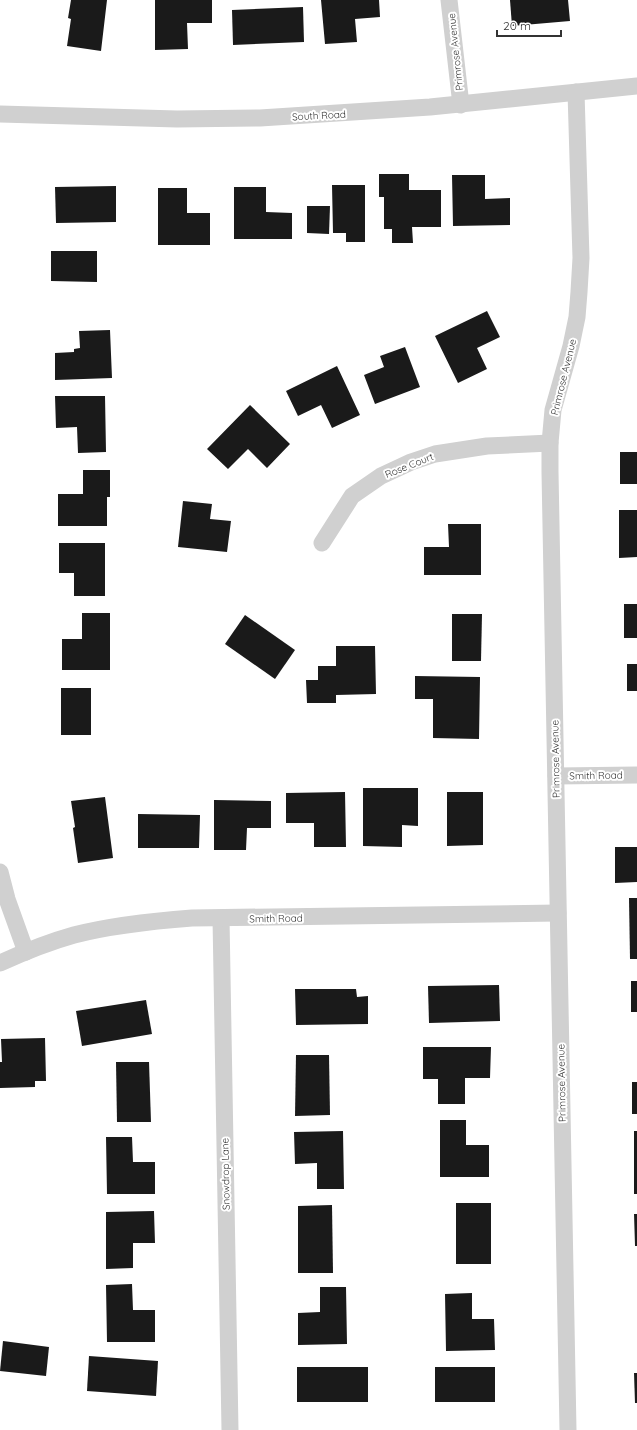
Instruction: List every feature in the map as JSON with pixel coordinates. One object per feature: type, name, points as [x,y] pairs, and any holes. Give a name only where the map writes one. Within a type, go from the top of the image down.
[{"type":"street","name":"Primrose Avenue","points":[[449,0],[460,105]]},
{"type":"street","name":"South Road","points":[[0,114],[169,119],[260,118],[460,105],[637,86]]},
{"type":"street","name":"Primrose Avenue","points":[[568,1430],[550,444],[553,410],[571,346],[577,317],[579,292],[581,250],[576,92]]},
{"type":"street","name":"Rose Court","points":[[322,543],[352,496],[381,476],[411,462],[435,454],[481,446],[550,444]]},
{"type":"street","name":"Smith Road","points":[[556,776],[637,775]]},
{"type":"street","points":[[0,872],[7,899],[26,952]]},
{"type":"street","name":"Smith Road","points":[[0,963],[26,952],[73,936],[129,924],[155,921],[221,918],[558,913]]},
{"type":"street","name":"Snowdrop Lane","points":[[221,918],[230,1430]]},
{"type":"building","points":[[71,0],[107,0],[101,51],[67,46],[71,19],[68,18]]},
{"type":"building","points":[[155,0],[212,0],[212,23],[187,23],[188,49],[155,50]]},
{"type":"building","points":[[321,0],[379,0],[380,17],[355,19],[357,42],[325,44]]},
{"type":"building","points":[[510,0],[568,0],[570,21],[512,26]]},
{"type":"building","points":[[303,7],[304,42],[233,45],[232,10]]},
{"type":"building","points":[[379,174],[409,174],[409,190],[441,190],[441,227],[412,227],[413,243],[392,243],[392,229],[384,229],[384,197],[379,197]]},
{"type":"building","points":[[452,175],[485,175],[485,199],[510,198],[510,225],[453,226]]},
{"type":"building","points":[[332,185],[365,185],[365,242],[346,242],[346,233],[333,233]]},
{"type":"building","points":[[116,186],[116,222],[56,223],[55,187]]},
{"type":"building","points":[[234,187],[266,187],[266,212],[292,213],[292,239],[234,239]]},
{"type":"building","points":[[158,188],[187,188],[187,213],[210,213],[210,245],[158,245]]},
{"type":"building","points":[[307,206],[330,206],[329,234],[307,233]]},
{"type":"building","points":[[51,251],[97,251],[97,282],[51,281]]},
{"type":"building","points":[[487,311],[500,337],[477,348],[487,369],[458,383],[435,336]]},
{"type":"building","points":[[110,330],[112,378],[55,380],[55,353],[74,352],[74,349],[80,348],[79,331]]},
{"type":"building","points":[[405,347],[420,387],[375,404],[364,375],[384,367],[380,356]]},
{"type":"building","points":[[337,366],[360,415],[332,428],[321,405],[298,416],[286,391]]},
{"type":"building","points":[[55,396],[105,396],[106,452],[78,453],[77,427],[56,428]]},
{"type":"building","points":[[250,405],[290,444],[267,468],[248,449],[228,469],[207,449]]},
{"type":"building","points":[[620,452],[637,452],[637,484],[620,484]]},
{"type":"building","points":[[83,470],[110,470],[110,497],[107,497],[107,526],[58,526],[58,494],[83,494]]},
{"type":"building","points":[[183,501],[212,504],[210,519],[231,521],[227,552],[178,547]]},
{"type":"building","points":[[619,510],[637,510],[637,557],[619,558]]},
{"type":"building","points":[[448,524],[481,524],[481,575],[424,575],[424,547],[449,547]]},
{"type":"building","points":[[59,543],[105,543],[105,596],[74,596],[74,573],[59,573]]},
{"type":"building","points":[[624,604],[637,604],[637,638],[624,638]]},
{"type":"building","points":[[82,613],[110,613],[110,670],[62,670],[62,639],[82,639]]},
{"type":"building","points":[[452,614],[482,614],[481,661],[452,661]]},
{"type":"building","points":[[245,615],[295,650],[275,679],[225,644]]},
{"type":"building","points":[[336,646],[375,646],[376,694],[336,695],[336,703],[307,703],[306,680],[318,680],[318,666],[336,666]]},
{"type":"building","points":[[627,664],[637,664],[637,691],[627,691]]},
{"type":"building","points":[[415,676],[480,677],[479,739],[433,738],[433,699],[415,699]]},
{"type":"building","points":[[61,688],[91,688],[91,735],[61,735]]},
{"type":"building","points":[[363,788],[418,788],[418,826],[402,825],[402,847],[363,846]]},
{"type":"building","points":[[345,792],[346,847],[314,847],[314,823],[286,823],[286,793]]},
{"type":"building","points":[[447,792],[483,792],[483,845],[447,846]]},
{"type":"building","points":[[105,797],[113,858],[78,863],[71,801]]},
{"type":"building","points":[[214,800],[271,801],[271,828],[247,828],[246,850],[214,850]]},
{"type":"building","points":[[138,814],[200,815],[199,848],[138,848]]},
{"type":"building","points":[[615,847],[637,847],[637,882],[615,883]]},
{"type":"building","points":[[629,898],[637,898],[637,959],[630,959]]},
{"type":"building","points":[[631,981],[637,981],[637,1012],[631,1012]]},
{"type":"building","points":[[499,985],[500,1021],[429,1023],[428,986]]},
{"type":"building","points":[[295,989],[356,989],[357,997],[368,996],[368,1024],[296,1025]]},
{"type":"building","points":[[146,1000],[152,1034],[82,1046],[76,1011]]},
{"type":"building","points":[[45,1038],[46,1081],[35,1081],[35,1087],[0,1088],[0,1062],[2,1062],[1,1039]]},
{"type":"building","points":[[423,1047],[491,1047],[490,1078],[465,1078],[465,1104],[438,1104],[438,1079],[423,1079]]},
{"type":"building","points":[[296,1055],[329,1055],[330,1115],[295,1116]]},
{"type":"building","points":[[116,1062],[149,1062],[151,1122],[117,1122]]},
{"type":"building","points":[[632,1082],[637,1082],[637,1114],[632,1114]]},
{"type":"building","points":[[440,1120],[466,1120],[466,1145],[489,1145],[489,1177],[440,1177]]},
{"type":"building","points":[[343,1131],[344,1189],[317,1189],[317,1163],[295,1164],[294,1132]]},
{"type":"building","points":[[634,1131],[637,1131],[637,1194],[634,1194]]},
{"type":"building","points":[[106,1137],[132,1137],[133,1162],[155,1162],[155,1194],[107,1194]]},
{"type":"building","points":[[456,1203],[491,1203],[491,1264],[456,1264]]},
{"type":"building","points":[[332,1205],[333,1273],[298,1273],[298,1206]]},
{"type":"building","points":[[154,1211],[155,1243],[133,1243],[133,1268],[106,1269],[106,1212]]},
{"type":"building","points":[[634,1214],[637,1214],[637,1246],[635,1246]]},
{"type":"building","points":[[132,1284],[133,1310],[155,1310],[155,1342],[107,1342],[106,1285]]},
{"type":"building","points":[[320,1287],[346,1287],[347,1344],[298,1345],[298,1313],[320,1312]]},
{"type":"building","points":[[472,1293],[472,1319],[494,1319],[495,1350],[446,1351],[445,1294]]},
{"type":"building","points":[[3,1341],[49,1347],[46,1376],[0,1371]]},
{"type":"building","points":[[89,1356],[158,1361],[156,1396],[87,1391]]},
{"type":"building","points":[[297,1367],[368,1367],[368,1402],[297,1402]]},
{"type":"building","points":[[435,1367],[495,1367],[495,1402],[435,1402]]},
{"type":"building","points":[[634,1373],[637,1373],[637,1403],[635,1403]]}]
